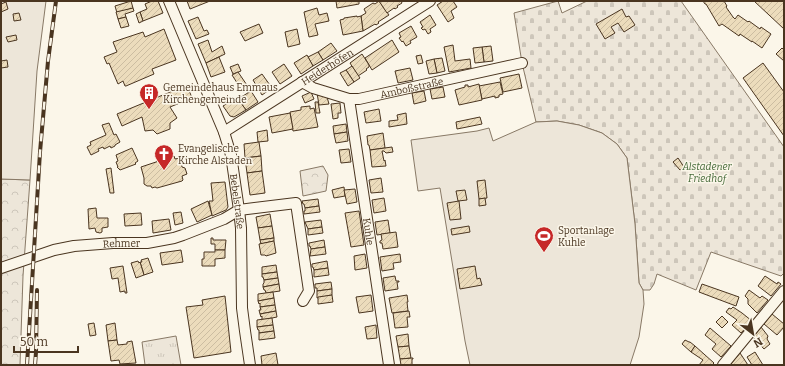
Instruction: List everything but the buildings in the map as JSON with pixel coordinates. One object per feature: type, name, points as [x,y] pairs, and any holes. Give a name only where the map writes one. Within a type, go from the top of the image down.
[{"type":"street","name":"Bebelstraße","points":[[169,1],[224,132],[232,160],[240,210],[242,242],[242,308],[250,365]]},
{"type":"street","name":"Heiderhöfen","points":[[224,132],[430,1]]},
{"type":"street","name":"Amboßstraße","points":[[302,82],[313,88],[354,100],[522,63]]},
{"type":"street","name":"Kuhle","points":[[349,99],[389,365]]},
{"type":"street","points":[[240,210],[296,203],[309,291],[303,301]]},
{"type":"street","name":"Rehmer","points":[[1,268],[54,250],[74,246],[113,243],[147,243],[174,238],[224,219],[240,210]]},
{"type":"street","points":[[723,365],[784,291]]},
{"type":"green space","points":[[1,1],[46,1],[37,71],[30,180],[1,179]]},
{"type":"green space","name":"Alstadener Friedhof","points":[[558,1],[562,13],[587,1],[681,1],[784,147],[784,273],[781,276],[711,252],[696,290],[657,274],[654,284],[650,290],[643,290],[639,283],[635,224],[627,158],[617,144],[602,133],[579,125],[557,121],[536,122],[522,63],[514,13]]},
{"type":"green space","name":"Sportanlage Kuhle","points":[[557,121],[579,125],[602,133],[617,144],[627,158],[635,224],[639,283],[643,290],[644,304],[639,337],[630,365],[470,365],[440,188],[418,191],[411,140],[489,128],[493,141],[536,122]]},
{"type":"green space","points":[[323,166],[328,175],[326,191],[303,196],[300,171]]},
{"type":"green space","points":[[1,179],[30,180],[23,276],[20,365],[1,365]]},
{"type":"green space","points":[[176,336],[181,365],[145,365],[142,342]]},
{"type":"railway","points":[[27,365],[40,152],[48,61],[56,1]]},
{"type":"railway","points":[[35,365],[37,290]]},
{"type":"place","name":"Gemeindehaus Emmaus Kirchengemeinde","points":[[149,110]]},
{"type":"place","name":"Evangelische Kirche Alstaden","points":[[164,171]]},
{"type":"place","name":"Sportanlage Kuhle","points":[[544,253]]}]
